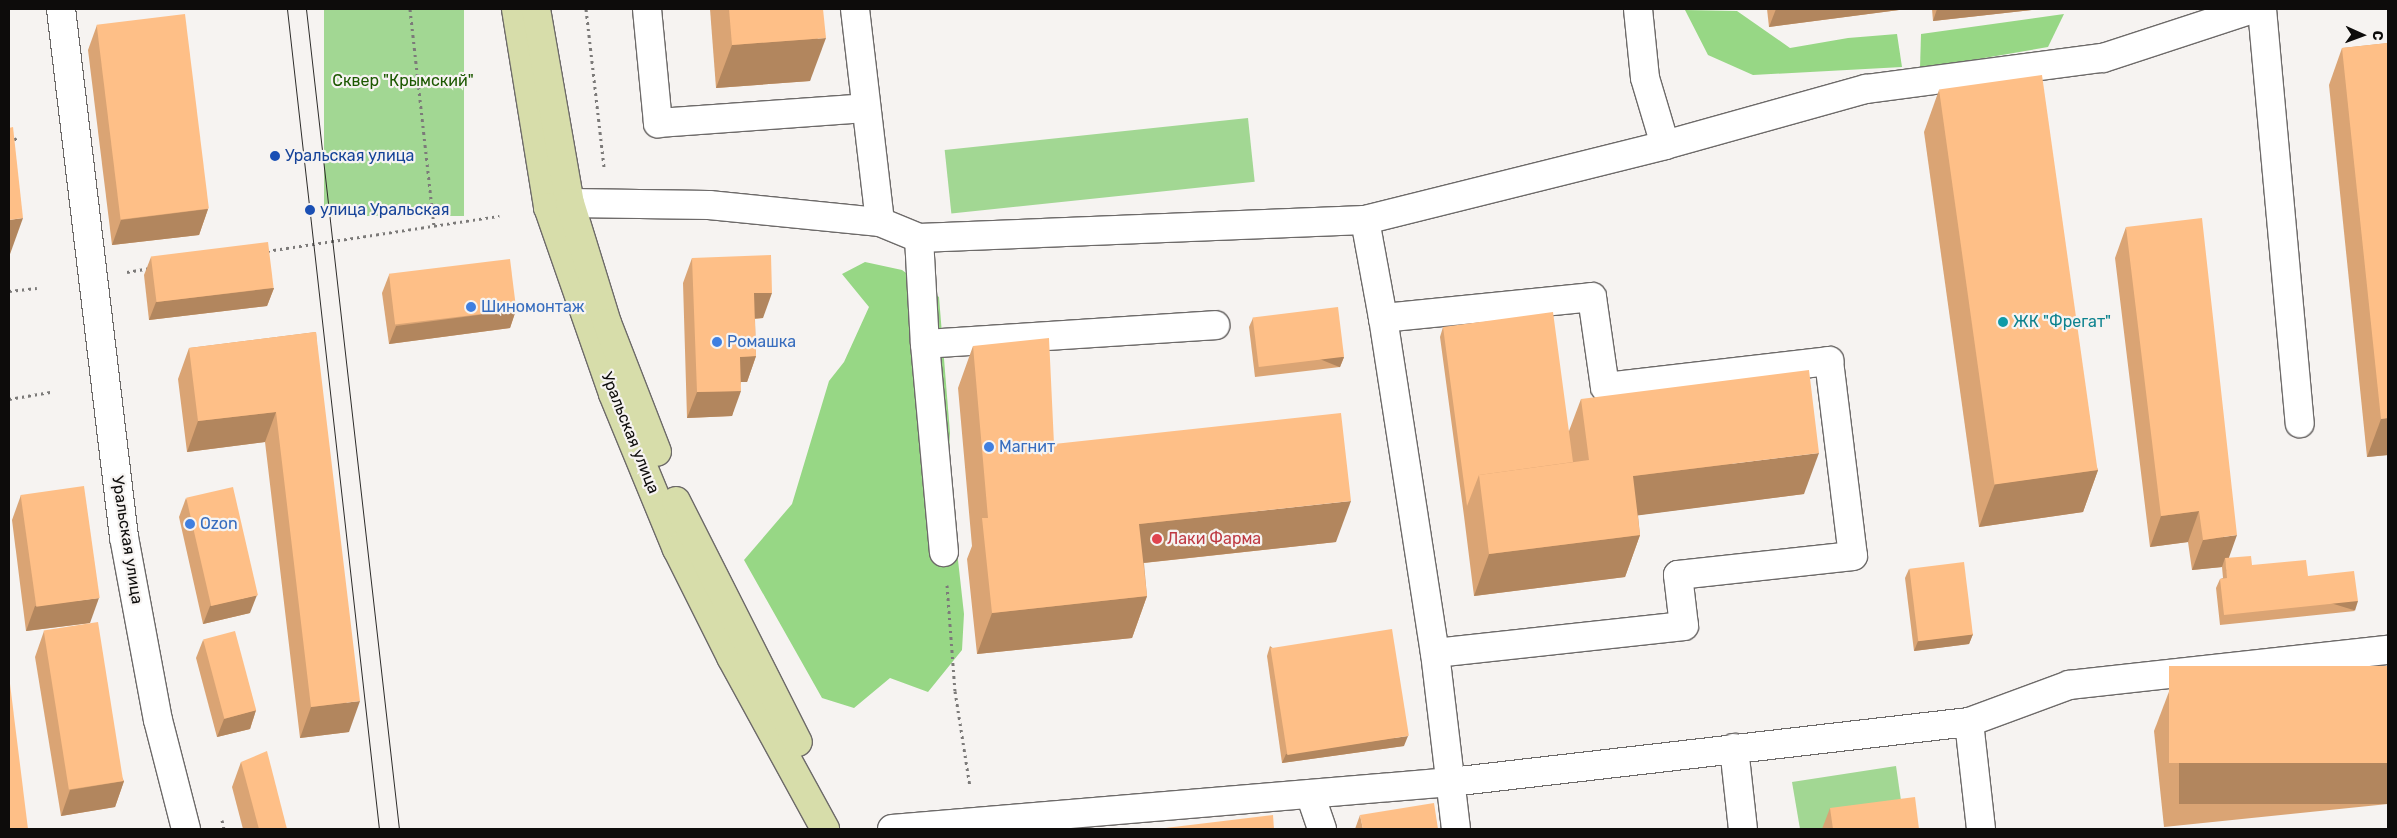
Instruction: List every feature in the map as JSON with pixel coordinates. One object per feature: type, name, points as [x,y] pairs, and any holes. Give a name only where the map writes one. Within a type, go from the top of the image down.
[{"type":"main road","name":"Уральская улица","points":[[516,9],[559,205],[613,394],[677,549],[731,657],[824,829]]},
{"type":"main road","name":"Уральская улица","points":[[536,9],[559,205],[682,515],[844,829]]},
{"type":"street","name":"Уральская улица","points":[[61,9],[124,537],[158,720],[186,829]]},
{"type":"street","points":[[646,9],[658,123],[864,108]]},
{"type":"street","points":[[856,9],[864,108],[880,222]]},
{"type":"street","points":[[1638,9],[1646,78],[1665,145]]},
{"type":"street","points":[[559,205],[709,205],[880,222],[919,238],[1365,220],[1665,145],[1866,90],[2103,58],[2253,9]]},
{"type":"street","points":[[2262,9],[2300,423]]},
{"type":"street","points":[[1365,220],[1383,318],[1435,654],[1456,829]]},
{"type":"street","points":[[919,238],[925,344],[944,552]]},
{"type":"street","points":[[1383,318],[1592,297],[1605,387],[1829,361],[1853,556],[1678,576],[1684,626],[1435,654]]},
{"type":"street","points":[[925,344],[1215,325]]},
{"type":"street","points":[[892,829],[1451,782],[1969,722],[2069,686],[2388,650]]},
{"type":"street","points":[[1969,722],[1981,829]]},
{"type":"street","points":[[1734,748],[1743,829]]},
{"type":"street","points":[[1310,794],[1322,829]]},
{"type":"path","points":[[410,9],[434,226]]},
{"type":"path","points":[[586,9],[605,176]]},
{"type":"path","points":[[9,134],[18,141]]},
{"type":"path","points":[[264,251],[499,216]]},
{"type":"path","points":[[126,271],[156,267]]},
{"type":"path","points":[[9,291],[37,288]]},
{"type":"path","points":[[9,399],[50,392]]},
{"type":"path","points":[[944,552],[955,691],[975,822]]},
{"type":"green space","name":"Сквер \"Крымский\"","points":[[324,9],[464,9],[464,216],[324,216]]},
{"type":"green space","points":[[1685,10],[1737,11],[1790,48],[1848,38],[1897,34],[1902,67],[1753,75],[1708,55]]},
{"type":"green space","points":[[2064,14],[2048,47],[1920,69],[1921,34]]},
{"type":"green space","points":[[1248,118],[1255,182],[951,214],[945,150]]},
{"type":"green space","points":[[865,262],[902,270],[939,297],[950,433],[948,470],[964,614],[962,650],[928,692],[890,678],[854,708],[822,698],[744,560],[792,504],[829,381],[844,362],[869,307],[842,274]]},
{"type":"green space","points":[[1896,766],[1905,828],[1800,829],[1792,782]]},
{"type":"building","points":[[729,9],[823,9],[826,38],[732,45]]},
{"type":"building","points":[[185,14],[209,209],[121,219],[97,25]]},
{"type":"building","points":[[2388,43],[2388,418],[2381,419],[2342,48]]},
{"type":"building","name":"ЖК \"Фрегат\"","points":[[2042,75],[2098,470],[1995,485],[1939,89]]},
{"type":"building","points":[[13,127],[23,218],[9,220],[9,128]]},
{"type":"building","points":[[2202,218],[2237,535],[2203,540],[2199,511],[2161,516],[2126,227]]},
{"type":"building","points":[[268,242],[274,288],[156,302],[151,256]]},
{"type":"building","points":[[771,255],[772,293],[754,293],[756,356],[740,357],[741,391],[697,392],[692,258]]},
{"type":"building","points":[[510,259],[516,310],[395,324],[389,274]]},
{"type":"building","points":[[1338,307],[1344,357],[1259,367],[1253,317]]},
{"type":"building","points":[[1553,312],[1573,462],[1479,475],[1467,506],[1443,327]]},
{"type":"building","points":[[316,332],[360,701],[311,707],[276,412],[198,421],[189,348]]},
{"type":"building","points":[[1049,338],[1054,444],[1341,413],[1351,501],[1139,524],[1147,596],[992,613],[982,518],[988,518],[973,346]]},
{"type":"building","points":[[1809,370],[1819,453],[1633,476],[1640,535],[1489,554],[1479,475],[1589,460],[1581,399]]},
{"type":"building","points":[[84,486],[100,598],[36,607],[21,495]]},
{"type":"building","points":[[233,487],[258,595],[211,606],[186,498]]},
{"type":"building","points":[[2251,556],[2252,565],[2306,560],[2308,576],[2354,571],[2358,601],[2224,615],[2220,579],[2227,578],[2225,558]]},
{"type":"building","points":[[1964,562],[1973,634],[1918,641],[1909,569]]},
{"type":"building","points":[[98,622],[123,781],[69,790],[44,631]]},
{"type":"building","points":[[1392,629],[1409,736],[1287,755],[1271,648]]},
{"type":"building","points":[[235,631],[256,710],[224,719],[203,640]]},
{"type":"building","points":[[2169,666],[2388,666],[2388,763],[2169,763]]},
{"type":"building","points":[[9,676],[28,829],[9,829]]},
{"type":"building","points":[[267,751],[287,829],[259,829],[241,762]]},
{"type":"building","points":[[1915,797],[1919,829],[1833,829],[1830,808]]},
{"type":"building","points":[[1434,803],[1438,829],[1363,829],[1360,815]]},
{"type":"building","points":[[1273,815],[1274,829],[1157,829]]},
{"type":"tram line","points":[[287,9],[379,829]]},
{"type":"tram line","points":[[306,9],[399,829]]},
{"type":"place","name":"Уральская улица","points":[[275,156]]},
{"type":"place","name":"улица Уральская","points":[[310,210]]},
{"type":"place","name":"Шиномонтаж","points":[[471,307]]},
{"type":"place","name":"ЖК \"Фрегат\"","points":[[2003,322]]},
{"type":"place","name":"Ромашка","points":[[717,342]]},
{"type":"place","name":"Магнит","points":[[989,447]]},
{"type":"place","name":"Ozon","points":[[190,524]]},
{"type":"place","name":"Лаки Фарма","points":[[1157,539]]}]
